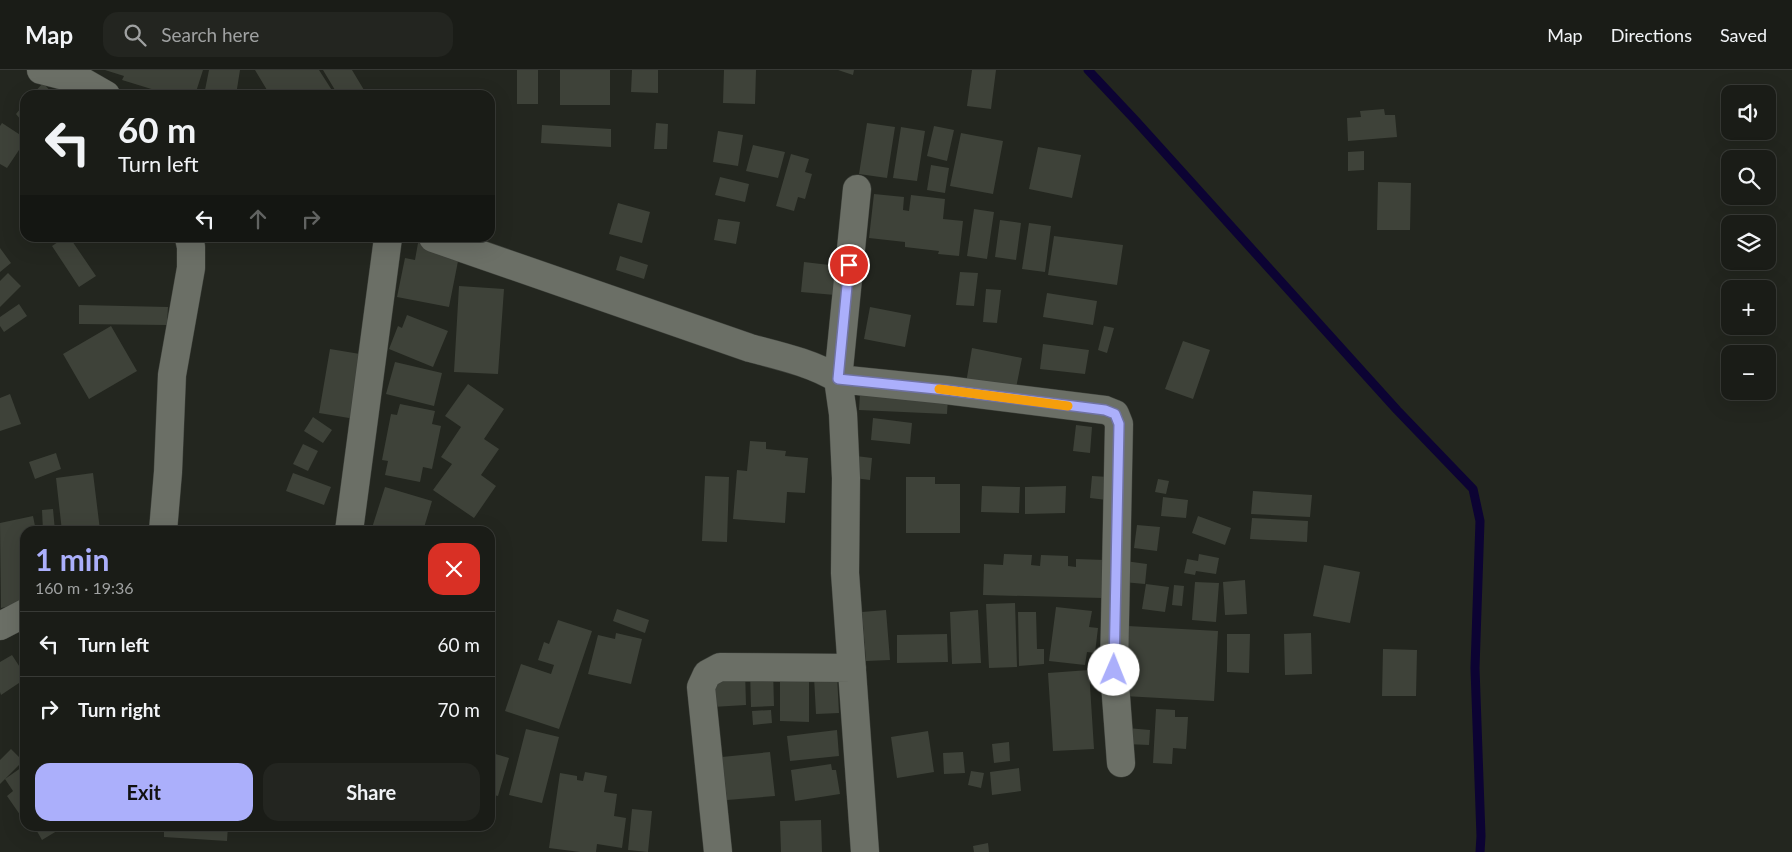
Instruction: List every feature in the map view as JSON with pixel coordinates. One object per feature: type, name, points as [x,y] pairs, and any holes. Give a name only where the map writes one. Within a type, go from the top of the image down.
[{"type":"street","points":[[41,70],[80,80],[97,90]]},
{"type":"street","points":[[857,189],[838,379],[844,414],[846,478],[845,573],[865,852]]},
{"type":"street","points":[[163,526],[172,376],[191,268],[190,242]]},
{"type":"street","points":[[350,526],[387,242]]},
{"type":"street","points":[[445,242],[750,348],[801,363],[826,372],[838,379],[946,390],[1105,410],[1115,414],[1119,424],[1114,670],[1121,763]]},
{"type":"street","points":[[0,626],[20,616]]},
{"type":"street","points":[[718,852],[701,687],[707,674],[720,666],[852,668]]},
{"type":"building","points":[[105,70],[203,70],[197,90],[155,90],[122,80],[124,76]]},
{"type":"building","points":[[209,70],[240,70],[237,90],[205,90]]},
{"type":"building","points":[[255,70],[319,70],[332,90],[267,90]]},
{"type":"building","points":[[323,70],[352,70],[364,90],[335,90]]},
{"type":"building","points":[[517,70],[538,70],[538,104],[517,104]]},
{"type":"building","points":[[560,70],[610,70],[610,105],[560,105]]},
{"type":"building","points":[[632,70],[658,70],[658,93],[631,92]]},
{"type":"building","points":[[724,70],[756,70],[755,104],[723,103]]},
{"type":"building","points":[[838,70],[854,70],[853,75]]},
{"type":"building","points":[[972,70],[996,70],[991,109],[967,106]]},
{"type":"building","points":[[43,83],[49,90],[37,90]]},
{"type":"building","points":[[20,109],[20,119],[16,114]]},
{"type":"building","points":[[1384,109],[1385,115],[1395,115],[1397,137],[1348,141],[1347,118],[1361,117],[1360,111]]},
{"type":"building","points":[[2,123],[20,135],[20,148],[7,168],[0,164],[0,126]]},
{"type":"building","points":[[656,123],[668,124],[667,149],[654,149]]},
{"type":"building","points":[[867,123],[895,127],[887,178],[859,174]]},
{"type":"building","points":[[542,125],[611,129],[611,147],[541,143]]},
{"type":"building","points":[[934,126],[954,130],[947,161],[927,156]]},
{"type":"building","points":[[901,127],[925,131],[917,181],[893,178]]},
{"type":"building","points":[[718,131],[743,135],[738,166],[713,162]]},
{"type":"building","points":[[961,133],[1003,141],[993,194],[950,186]]},
{"type":"building","points":[[753,145],[785,152],[778,178],[746,171]]},
{"type":"building","points":[[1038,147],[1081,155],[1072,198],[1029,189]]},
{"type":"building","points":[[1364,151],[1364,170],[1348,171],[1348,152]]},
{"type":"building","points":[[791,154],[809,159],[805,172],[812,174],[805,199],[798,197],[794,211],[776,206]]},
{"type":"building","points":[[931,165],[949,168],[945,193],[927,190]]},
{"type":"building","points":[[720,177],[749,184],[745,202],[715,195]]},
{"type":"building","points":[[1378,182],[1411,183],[1410,230],[1377,230]]},
{"type":"building","points":[[874,194],[904,197],[903,210],[909,211],[911,195],[945,199],[943,219],[963,221],[959,256],[938,254],[939,251],[905,247],[905,242],[869,238]]},
{"type":"building","points":[[618,203],[650,212],[642,243],[609,234]]},
{"type":"building","points":[[974,209],[994,212],[987,259],[967,256]]},
{"type":"building","points":[[718,219],[740,222],[736,244],[714,240]]},
{"type":"building","points":[[1000,220],[1021,223],[1016,260],[995,257]]},
{"type":"building","points":[[1029,223],[1051,226],[1045,272],[1022,269]]},
{"type":"building","points":[[1054,236],[1123,245],[1117,285],[1048,275]]},
{"type":"building","points":[[58,242],[73,242],[96,276],[79,287],[52,246]]},
{"type":"building","points":[[418,243],[460,251],[449,307],[397,297],[405,258],[415,260]]},
{"type":"building","points":[[0,248],[11,263],[0,272]]},
{"type":"building","points":[[620,256],[648,265],[644,279],[616,270]]},
{"type":"building","points":[[804,262],[838,266],[835,295],[801,292]]},
{"type":"building","points":[[960,272],[978,273],[974,306],[956,305]]},
{"type":"building","points":[[8,273],[21,286],[0,307],[0,281]]},
{"type":"building","points":[[459,286],[504,289],[498,374],[454,372]]},
{"type":"building","points":[[986,289],[1001,290],[997,323],[983,322]]},
{"type":"building","points":[[1047,293],[1097,301],[1093,325],[1043,317]]},
{"type":"building","points":[[19,304],[27,316],[4,332],[0,326],[0,317]]},
{"type":"building","points":[[79,305],[168,307],[167,325],[79,324]]},
{"type":"building","points":[[870,307],[911,315],[905,347],[864,339]]},
{"type":"building","points":[[407,315],[448,331],[433,367],[389,349],[398,326],[402,328]]},
{"type":"building","points":[[111,326],[137,371],[89,399],[63,354]]},
{"type":"building","points":[[1104,326],[1114,328],[1107,353],[1098,350]]},
{"type":"building","points":[[1183,341],[1210,350],[1193,399],[1165,389]]},
{"type":"building","points":[[1043,344],[1089,350],[1085,374],[1040,369]]},
{"type":"building","points":[[972,348],[1022,358],[1015,393],[966,383]]},
{"type":"building","points":[[330,349],[366,355],[355,419],[319,413]]},
{"type":"building","points":[[395,362],[442,373],[434,406],[386,394]]},
{"type":"building","points":[[468,384],[504,409],[484,439],[499,449],[481,475],[496,486],[474,518],[433,490],[452,464],[441,457],[461,427],[445,416]]},
{"type":"building","points":[[860,393],[948,397],[947,414],[859,410]]},
{"type":"building","points":[[10,394],[21,424],[0,431],[0,398]]},
{"type":"building","points":[[400,404],[435,411],[432,424],[441,426],[432,469],[423,467],[420,482],[385,475],[388,461],[382,460],[391,414],[397,415]]},
{"type":"building","points":[[313,417],[332,430],[323,443],[304,431]]},
{"type":"building","points":[[873,418],[912,423],[910,444],[871,440]]},
{"type":"building","points":[[1076,425],[1092,427],[1090,453],[1073,451]]},
{"type":"building","points":[[750,441],[766,442],[766,449],[786,451],[785,456],[808,458],[805,493],[787,492],[785,523],[733,519],[737,470],[747,471]]},
{"type":"building","points":[[303,444],[318,451],[308,471],[293,464]]},
{"type":"building","points":[[56,453],[61,469],[35,479],[29,462]]},
{"type":"building","points":[[856,456],[872,458],[870,480],[854,478]]},
{"type":"building","points":[[93,473],[100,526],[61,526],[56,478]]},
{"type":"building","points":[[293,473],[331,487],[324,505],[286,491]]},
{"type":"building","points":[[705,476],[729,477],[727,542],[702,541]]},
{"type":"building","points":[[1092,476],[1109,477],[1107,500],[1090,498]]},
{"type":"building","points":[[906,477],[935,477],[935,484],[960,484],[960,533],[906,533]]},
{"type":"building","points":[[1158,479],[1169,481],[1166,494],[1155,492]]},
{"type":"building","points":[[982,486],[1020,487],[1019,513],[981,512]]},
{"type":"building","points":[[1066,486],[1065,513],[1025,514],[1025,487]]},
{"type":"building","points":[[385,487],[432,501],[424,526],[373,526]]},
{"type":"building","points":[[1253,491],[1312,495],[1310,517],[1251,514]]},
{"type":"building","points":[[1163,497],[1188,500],[1186,518],[1161,516]]},
{"type":"building","points":[[53,509],[55,526],[43,526],[42,510]]},
{"type":"building","points":[[33,516],[35,526],[20,526],[20,604],[1,608],[0,523]]},
{"type":"building","points":[[1198,516],[1231,528],[1225,545],[1192,533]]},
{"type":"building","points":[[1252,518],[1308,521],[1307,542],[1250,539]]},
{"type":"building","points":[[1137,525],[1160,527],[1157,551],[1134,548]]},
{"type":"building","points":[[1004,554],[1032,555],[1031,565],[1040,566],[1041,555],[1068,556],[1068,566],[1076,567],[1076,559],[1105,560],[1103,598],[983,595],[984,564],[1003,565]]},
{"type":"building","points":[[1199,554],[1219,558],[1216,574],[1196,571],[1195,575],[1184,573],[1187,559],[1198,561]]},
{"type":"building","points":[[1125,561],[1147,564],[1145,584],[1123,582]]},
{"type":"building","points":[[1324,565],[1360,572],[1350,623],[1313,616]]},
{"type":"building","points":[[1245,580],[1247,614],[1225,615],[1223,582]]},
{"type":"building","points":[[1195,582],[1219,583],[1216,622],[1192,620]]},
{"type":"building","points":[[1146,584],[1169,587],[1165,612],[1142,609]]},
{"type":"building","points":[[1174,585],[1184,586],[1182,606],[1172,605]]},
{"type":"building","points":[[1015,603],[1017,667],[989,668],[986,604]]},
{"type":"building","points":[[1056,607],[1092,611],[1089,627],[1098,628],[1095,653],[1087,652],[1085,665],[1049,661]]},
{"type":"building","points":[[617,609],[649,620],[645,633],[613,621]]},
{"type":"building","points":[[886,610],[890,660],[866,661],[862,612]]},
{"type":"building","points":[[978,610],[981,663],[952,664],[950,612]]},
{"type":"building","points":[[1018,612],[1036,612],[1037,649],[1044,649],[1044,664],[1019,666]]},
{"type":"building","points":[[558,620],[592,631],[559,729],[505,711],[521,664],[551,674],[554,665],[538,660],[544,642],[549,644]]},
{"type":"building","points":[[1128,626],[1218,631],[1214,701],[1124,696]]},
{"type":"building","points":[[616,633],[642,639],[631,684],[588,674],[598,635],[615,639]]},
{"type":"building","points":[[1311,633],[1312,674],[1285,675],[1284,634]]},
{"type":"building","points":[[947,634],[948,662],[897,663],[897,635]]},
{"type":"building","points":[[1227,634],[1250,634],[1249,673],[1227,672]]},
{"type":"building","points":[[1383,649],[1417,650],[1416,696],[1382,696]]},
{"type":"building","points":[[12,655],[20,667],[20,682],[1,695],[0,692],[0,662]]},
{"type":"building","points":[[773,669],[774,706],[751,707],[750,670]]},
{"type":"building","points":[[745,670],[746,705],[712,707],[711,672]]},
{"type":"building","points":[[1089,670],[1094,749],[1053,751],[1048,673]]},
{"type":"building","points":[[837,675],[839,713],[816,714],[814,677]]},
{"type":"building","points":[[780,682],[809,682],[809,722],[780,721]]},
{"type":"building","points":[[1156,709],[1175,710],[1175,717],[1188,717],[1186,749],[1173,748],[1172,764],[1153,763]]},
{"type":"building","points":[[771,710],[772,723],[753,725],[752,711]]},
{"type":"building","points":[[1127,728],[1150,730],[1149,745],[1126,744]]},
{"type":"building","points":[[526,729],[559,737],[542,803],[509,795]]},
{"type":"building","points":[[837,730],[839,756],[790,761],[787,736]]},
{"type":"building","points":[[928,731],[934,772],[897,778],[891,737]]},
{"type":"building","points":[[1009,742],[1010,761],[994,763],[992,744]]},
{"type":"building","points":[[11,749],[20,758],[20,764],[0,784],[0,760]]},
{"type":"building","points":[[770,752],[775,796],[727,800],[722,757]]},
{"type":"building","points":[[963,752],[965,773],[944,774],[943,753]]},
{"type":"building","points":[[495,754],[509,758],[498,796],[495,795]]},
{"type":"building","points":[[831,764],[832,770],[836,770],[840,794],[795,801],[791,770]]},
{"type":"building","points":[[20,768],[20,815],[7,796],[13,791],[5,779]]},
{"type":"building","points":[[1019,768],[1021,791],[992,795],[990,772]]},
{"type":"building","points":[[971,771],[984,773],[981,788],[968,785]]},
{"type":"building","points":[[585,772],[607,776],[604,792],[617,794],[614,816],[626,818],[622,848],[597,844],[596,852],[580,852],[549,848],[560,773],[577,776],[577,780],[583,781]]},
{"type":"building","points":[[632,809],[652,811],[648,852],[628,850]]},
{"type":"building","points":[[821,820],[822,852],[781,852],[780,821]]},
{"type":"building","points":[[37,831],[57,831],[42,840]]},
{"type":"building","points":[[164,831],[228,831],[227,841],[164,837]]},
{"type":"building","points":[[988,843],[989,852],[974,852],[973,846]]},
{"type":"waterway","points":[[1088,70],[1397,410],[1473,489],[1480,521],[1475,668],[1480,852]]},
{"type":"slow traffic","points":[[939,389],[1068,406]]},
{"type":"route","points":[[849,265],[838,379],[946,390],[1105,410],[1115,414],[1119,424],[1114,670]]}]
